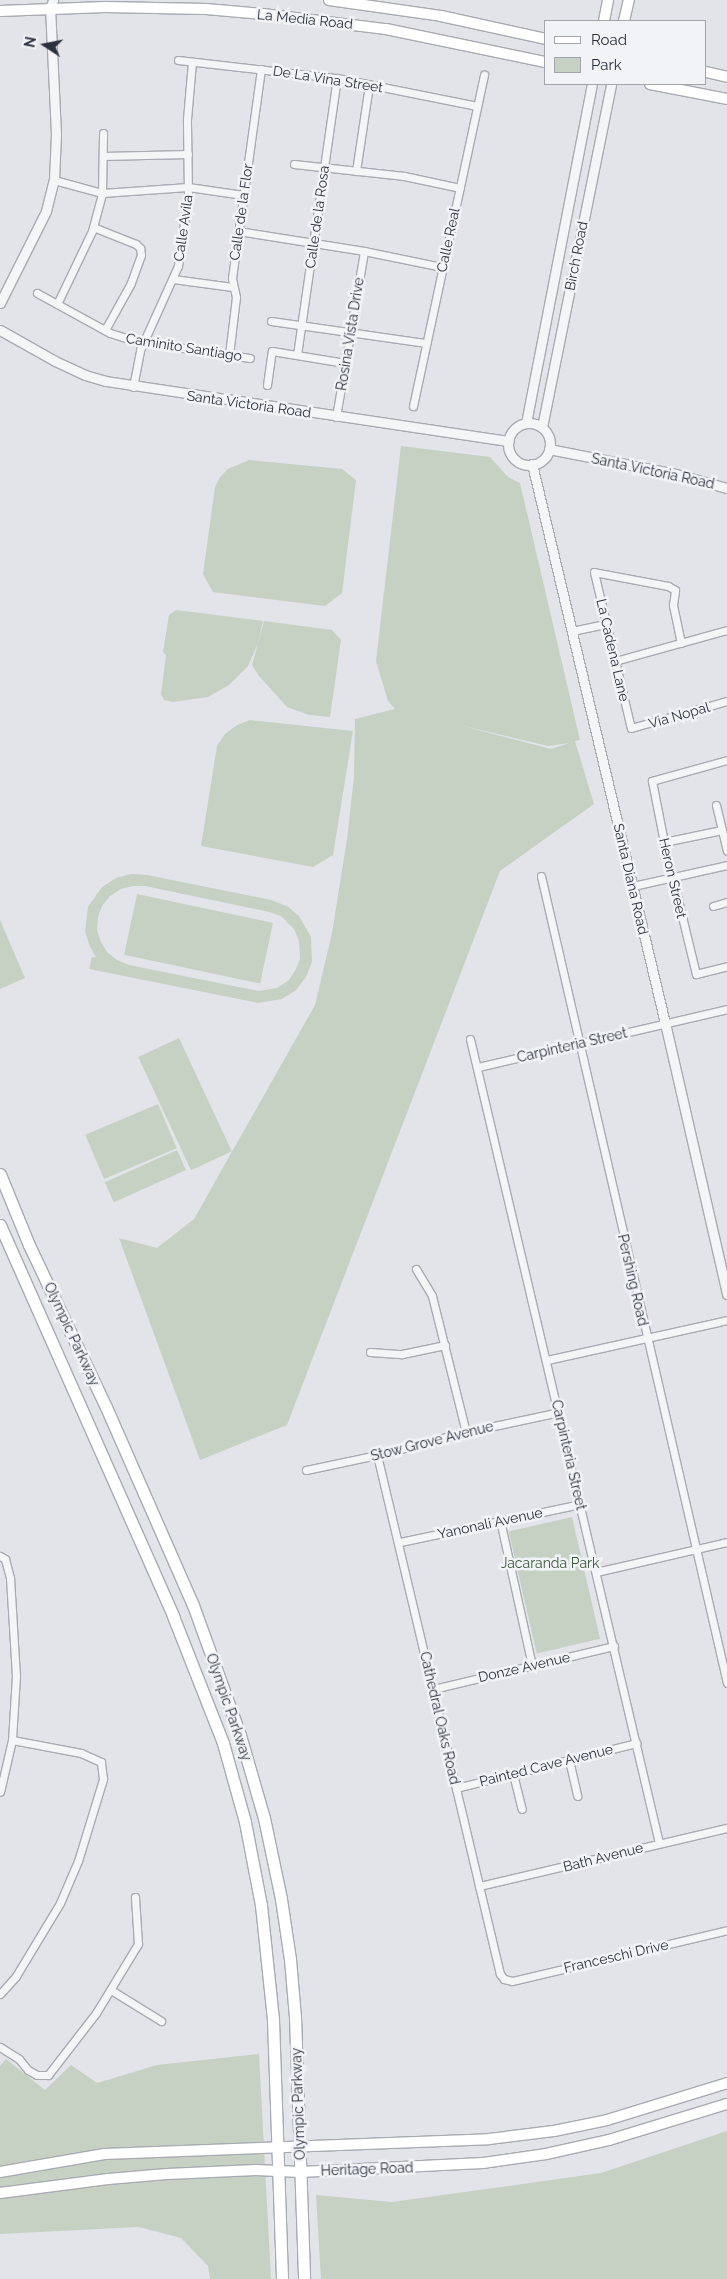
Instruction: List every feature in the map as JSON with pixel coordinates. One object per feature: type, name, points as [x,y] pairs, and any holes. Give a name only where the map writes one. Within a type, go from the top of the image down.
[{"type":"main road","name":"La Media Road","points":[[329,0],[441,16],[544,39]]},
{"type":"main road","points":[[604,20],[608,0]]},
{"type":"main road","points":[[624,20],[629,0]]},
{"type":"main road","name":"La Media Road","points":[[0,11],[50,3],[106,7],[206,9],[320,20],[386,29],[544,62]]},
{"type":"main road","points":[[707,72],[727,77]]},
{"type":"main road","points":[[655,85],[727,100]]},
{"type":"main road","name":"Olympic Parkway","points":[[0,1174],[29,1245],[106,1407],[193,1605],[240,1735],[264,1818],[290,1959],[295,2017],[304,2279]]},
{"type":"main road","name":"Olympic Parkway","points":[[0,1225],[173,1616],[223,1743],[245,1822],[262,1905],[273,2020],[282,2279]]},
{"type":"main road","name":"Heritage Road","points":[[0,2172],[104,2154],[462,2141],[554,2131],[607,2120],[727,2083]]},
{"type":"main road","name":"Heritage Road","points":[[0,2192],[108,2178],[277,2170],[300,2172],[448,2166],[546,2154],[609,2140],[727,2104]]},
{"type":"street","points":[[0,303],[46,211],[54,180],[55,128],[50,3]]},
{"type":"street","name":"De La Vina Street","points":[[178,60],[337,78],[477,106]]},
{"type":"street","name":"Calle Avila","points":[[133,387],[143,342],[178,266],[188,187],[187,120],[192,62]]},
{"type":"street","name":"Calle de la Flor","points":[[229,355],[235,316],[236,297],[232,287],[238,231],[261,69]]},
{"type":"street","name":"Calle Real","points":[[413,406],[484,75]]},
{"type":"street","name":"Calle de la Rosa","points":[[297,355],[337,78]]},
{"type":"street","points":[[356,171],[369,85]]},
{"type":"street","name":"Birch Road","points":[[526,423],[592,85]]},
{"type":"street","name":"Birch Road","points":[[542,427],[611,85]]},
{"type":"street","points":[[57,304],[92,226],[102,192],[104,133]]},
{"type":"street","points":[[103,156],[188,154]]},
{"type":"street","points":[[294,164],[404,176],[460,188]]},
{"type":"street","points":[[54,180],[102,192],[188,187],[243,195]]},
{"type":"street","points":[[92,226],[136,244],[141,255],[131,283],[105,330]]},
{"type":"street","points":[[238,231],[364,251],[442,267]]},
{"type":"street","name":"Rosina Vista Drive","points":[[336,417],[364,251]]},
{"type":"street","points":[[172,279],[232,287]]},
{"type":"street","points":[[552,291],[568,294]]},
{"type":"street","name":"Caminito Santiago","points":[[37,293],[105,330],[143,342],[250,358]]},
{"type":"street","points":[[271,321],[426,343]]},
{"type":"street","name":"Santa Victoria Road","points":[[0,330],[85,375],[133,387],[509,441]]},
{"type":"street","points":[[267,385],[272,351],[345,363]]},
{"type":"street","points":[[526,423],[542,427],[549,437],[549,449],[543,459],[532,464],[526,464],[514,459],[509,441],[514,429],[526,423]]},
{"type":"street","name":"Santa Victoria Road","points":[[549,449],[676,474],[727,488]]},
{"type":"street","name":"Santa Diana Road","points":[[532,464],[633,886],[727,1294]]},
{"type":"street","name":"La Cadena Lane","points":[[631,728],[594,572],[668,586],[675,590],[674,616],[681,643]]},
{"type":"street","points":[[572,631],[606,624]]},
{"type":"street","points":[[615,661],[727,630]]},
{"type":"street","name":"Via Nopal","points":[[631,728],[727,701]]},
{"type":"street","name":"Heron Street","points":[[727,760],[652,781],[664,842],[696,974],[727,966]]},
{"type":"street","points":[[716,805],[727,851]]},
{"type":"street","points":[[664,842],[722,830]]},
{"type":"street","points":[[633,886],[727,864]]},
{"type":"street","name":"Pershing Road","points":[[540,876],[727,1683]]},
{"type":"street","points":[[713,906],[727,902]]},
{"type":"street","name":"Carpinteria Street","points":[[478,1067],[727,1009]]},
{"type":"street","name":"Carpinteria Street","points":[[470,1039],[547,1360],[659,1843]]},
{"type":"street","points":[[416,1269],[432,1296],[466,1432]]},
{"type":"street","points":[[547,1360],[727,1320]]},
{"type":"street","points":[[370,1352],[402,1354],[445,1345]]},
{"type":"street","name":"Stow Grove Avenue","points":[[306,1470],[559,1412]]},
{"type":"street","name":"Cathedral Oaks Road","points":[[377,1455],[400,1542],[500,1974],[504,1979]]},
{"type":"street","name":"Yanonali Avenue","points":[[400,1542],[580,1504]]},
{"type":"street","points":[[500,1520],[532,1665]]},
{"type":"street","points":[[596,1572],[727,1542]]},
{"type":"street","points":[[0,1792],[12,1740],[16,1676],[10,1578],[2,1558]]},
{"type":"street","name":"Donze Avenue","points":[[433,1689],[614,1646]]},
{"type":"street","points":[[0,1994],[16,1976],[60,1903],[78,1861],[103,1779],[101,1762],[81,1753],[12,1740]]},
{"type":"street","name":"Painted Cave Avenue","points":[[456,1788],[636,1743]]},
{"type":"street","points":[[569,1760],[577,1796]]},
{"type":"street","points":[[513,1774],[522,1809]]},
{"type":"street","name":"Bath Avenue","points":[[479,1886],[727,1828]]},
{"type":"street","points":[[0,2046],[19,2059],[28,2070],[37,2075],[48,2075],[80,2036],[111,1990],[138,1944],[135,1897]]},
{"type":"street","name":"Franceschi Drive","points":[[504,1979],[512,1981],[727,1930]]},
{"type":"street","points":[[111,1990],[161,2021]]},
{"type":"green space","points":[[401,446],[490,457],[508,477],[520,483],[580,740],[575,741],[594,804],[500,871],[287,1425],[200,1460],[119,1238],[157,1248],[194,1219],[315,1005],[332,933],[347,839],[354,777],[355,719],[395,709],[388,701],[376,661]],"holes":[[[455,724],[548,746],[569,743],[551,749]]]},
{"type":"green space","points":[[249,460],[342,469],[356,480],[342,593],[325,606],[213,592],[203,574],[215,487],[220,477],[228,469]]},
{"type":"green space","points":[[176,610],[263,621],[258,643],[248,666],[229,685],[208,697],[173,702],[164,700],[161,694],[166,655],[163,652],[169,615]]},
{"type":"green space","points":[[264,621],[332,630],[341,640],[330,717],[309,715],[287,707],[259,676],[252,665]]},
{"type":"green space","points":[[250,720],[353,731],[333,855],[313,867],[201,846],[217,746],[225,734],[237,725]]},
{"type":"green space","points":[[131,874],[147,875],[271,900],[287,906],[299,916],[311,937],[312,962],[306,977],[296,990],[282,999],[258,1003],[89,969],[92,957],[96,957],[90,947],[85,931],[88,907],[102,887],[116,878]],"holes":[[[145,886],[281,916],[294,929],[299,941],[300,959],[295,971],[288,981],[277,988],[259,991],[129,965],[117,960],[107,952],[97,930],[98,917],[102,906],[110,896],[121,889]]]},
{"type":"green space","points":[[137,894],[273,923],[260,984],[124,955]]},
{"type":"green space","points":[[0,920],[25,978],[0,989]]},
{"type":"green space","points":[[179,1038],[232,1151],[191,1170],[138,1057]]},
{"type":"green space","points":[[158,1104],[177,1148],[104,1179],[85,1135]]},
{"type":"green space","points":[[177,1150],[186,1170],[114,1202],[105,1182]]},
{"type":"green space","name":"Jacaranda Park","points":[[572,1517],[600,1639],[537,1653],[509,1532]]},
{"type":"green space","points":[[259,2054],[271,2279],[210,2279],[208,2266],[181,2238],[139,2227],[0,2234],[0,2066],[6,2059],[45,2090],[71,2065],[97,2083],[157,2065]]},
{"type":"green space","points":[[727,2131],[727,2279],[321,2279],[316,2195],[392,2202],[601,2173]]}]
